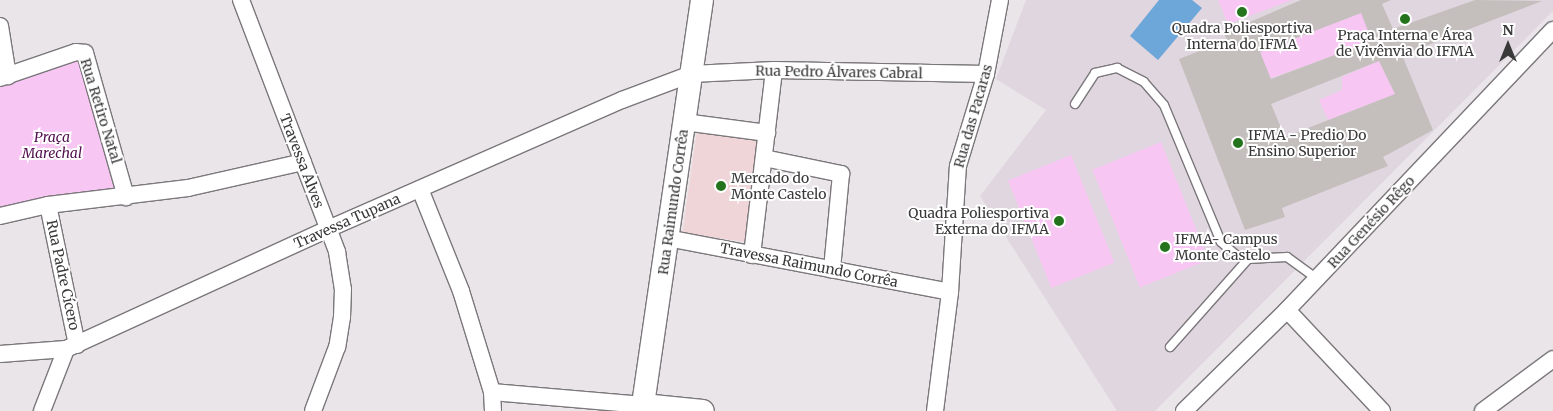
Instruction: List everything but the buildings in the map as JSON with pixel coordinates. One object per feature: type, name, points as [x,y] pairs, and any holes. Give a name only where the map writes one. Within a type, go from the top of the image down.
[{"type":"street","name":"Travessa Alves","points":[[241,0],[328,229],[340,271],[342,317],[337,346],[313,411]]},
{"type":"street","name":"Rua Raimundo Corrêa","points":[[642,408],[702,0]]},
{"type":"street","name":"Rua das Pacaras","points":[[935,411],[950,292],[958,166],[986,74],[1000,0]]},
{"type":"street","points":[[0,26],[4,77]]},
{"type":"street","name":"Rua Genésio Rêgo","points":[[1184,411],[1287,310],[1553,30]]},
{"type":"street","name":"Rua Retiro Natal","points":[[4,77],[76,52],[84,53],[126,197]]},
{"type":"street","points":[[752,255],[774,70]]},
{"type":"street","name":"Rua Pedro Álvares Cabral","points":[[691,74],[774,70],[986,74]]},
{"type":"street","name":"Travessa Tupana","points":[[0,354],[72,347],[328,229],[622,100],[691,74]]},
{"type":"street","points":[[684,122],[767,133]]},
{"type":"street","points":[[764,158],[841,174],[832,270]]},
{"type":"street","points":[[0,216],[48,205],[188,188],[303,162]]},
{"type":"street","points":[[420,189],[461,290],[492,392],[493,411]]},
{"type":"street","name":"Rua Padre Cícero","points":[[42,411],[72,347],[48,205]]},
{"type":"street","name":"Travessa Raimundo Corrêa","points":[[667,238],[950,292]]},
{"type":"street","points":[[1287,310],[1382,411]]},
{"type":"street","points":[[1484,411],[1553,359]]},
{"type":"street","points":[[492,392],[642,408],[703,411]]},
{"type":"lane","points":[[1075,104],[1095,73],[1117,68],[1144,82],[1164,105],[1221,242],[1236,255],[1248,259],[1287,257],[1316,279]]},
{"type":"lane","points":[[1170,347],[1248,259]]},
{"type":"shaded area","name":"IFMA- Campus Monte Castelo","points":[[1026,0],[1553,0],[1553,11],[1155,411],[1117,411],[980,196],[1046,110],[996,79]]},
{"type":"shaded area","name":"Mercado do Monte Castelo","points":[[697,130],[760,139],[746,242],[683,233]]},
{"type":"green space","name":"Quadra Poliesportiva Interna do IFMA","points":[[1218,0],[1292,0],[1228,24]]},
{"type":"green space","points":[[1362,13],[1372,41],[1270,78],[1260,50]]},
{"type":"green space","name":"Praça Marechal","points":[[80,57],[120,190],[0,211],[0,82]]},
{"type":"green space","points":[[1379,61],[1395,94],[1328,120],[1319,100],[1342,90],[1342,77]]},
{"type":"green space","points":[[1161,142],[1209,260],[1140,287],[1092,170]]},
{"type":"green space","name":"Quadra Poliesportiva Externa do IFMA","points":[[1071,155],[1114,263],[1051,288],[1008,180]]},
{"type":"water","points":[[1159,0],[1192,0],[1202,8],[1158,60],[1130,36]]},
{"type":"place","name":"Quadra Poliesportiva Interna do IFMA","points":[[1242,12]]},
{"type":"place","name":"Praça Interna e Área de Vivênvia do IFMA","points":[[1405,19]]},
{"type":"place","name":"IFMA - Predio Do Ensino Superior","points":[[1238,143]]},
{"type":"place","name":"Mercado do Monte Castelo","points":[[721,186]]},
{"type":"place","name":"Quadra Poliesportiva Externa do IFMA","points":[[1059,221]]},
{"type":"place","name":"IFMA- Campus Monte Castelo","points":[[1165,247]]}]
